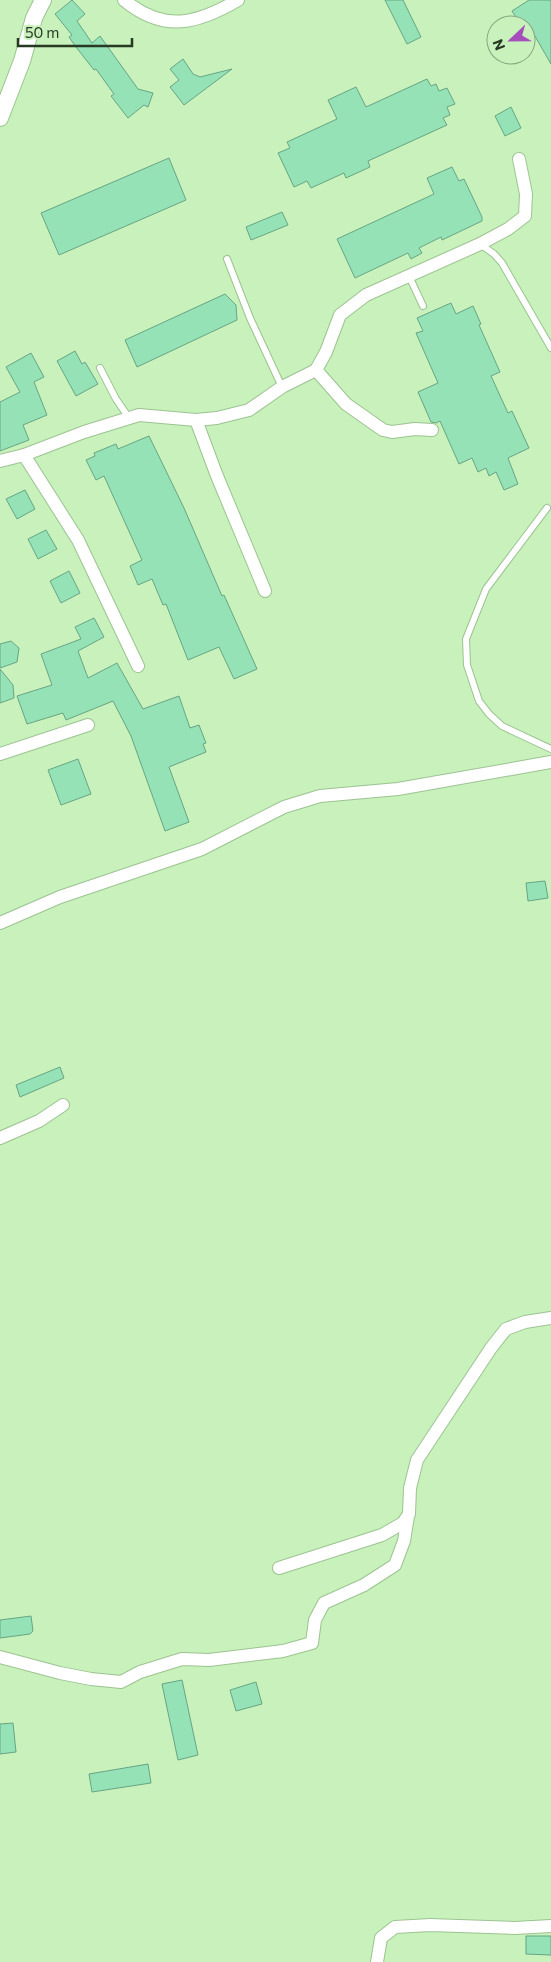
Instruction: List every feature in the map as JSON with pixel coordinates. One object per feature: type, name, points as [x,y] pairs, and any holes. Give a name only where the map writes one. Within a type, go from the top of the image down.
[{"type":"street","points":[[0,118],[22,61],[34,18],[43,0]]},
{"type":"street","points":[[124,0],[136,10],[155,20],[176,21],[208,16],[238,0]]},
{"type":"street","points":[[0,461],[24,455],[84,432],[138,415],[196,420],[217,418],[249,410],[282,388],[316,370],[326,352],[340,315],[366,295],[480,244],[508,229],[525,216],[526,194],[519,159]]},
{"type":"street","points":[[316,370],[346,404],[382,430],[392,432],[415,429],[432,430]]},
{"type":"street","points":[[196,420],[265,591]]},
{"type":"street","points":[[24,455],[78,540],[138,666]]},
{"type":"street","points":[[0,754],[88,725]]},
{"type":"street","points":[[0,923],[60,897],[202,848],[284,807],[320,796],[398,789],[551,762]]},
{"type":"street","points":[[0,1138],[39,1121],[63,1105]]},
{"type":"street","points":[[0,1658],[60,1673],[121,1682],[140,1672],[182,1659],[209,1660],[283,1651],[312,1644],[315,1620],[324,1603],[364,1585],[395,1565],[404,1541],[409,1514],[410,1488],[417,1460],[491,1348],[506,1329],[525,1322],[551,1318]]},
{"type":"street","points":[[279,1568],[382,1535],[403,1523],[408,1516]]},
{"type":"street","points":[[377,1962],[381,1938],[395,1927],[430,1925],[515,1928],[551,1926]]},
{"type":"lane","points":[[480,244],[494,254],[502,263],[551,348]]},
{"type":"lane","points":[[227,259],[250,318],[282,388]]},
{"type":"lane","points":[[409,276],[423,306]]},
{"type":"lane","points":[[100,368],[116,399],[129,418]]},
{"type":"lane","points":[[548,508],[510,555],[486,589],[466,639],[467,664],[479,702],[502,726],[551,749]]},
{"type":"building","points":[[72,0],[85,14],[77,21],[92,43],[100,36],[138,89],[153,93],[148,107],[144,105],[128,118],[111,96],[114,94],[96,69],[94,70],[76,47],[69,37],[72,35],[55,14]]},
{"type":"building","points":[[385,0],[403,0],[421,37],[407,44]]},
{"type":"building","points":[[529,0],[551,0],[551,64],[536,38],[536,15],[515,15],[512,11]]},
{"type":"building","points":[[183,59],[193,74],[200,77],[232,69],[184,105],[170,87],[179,80],[170,69]]},
{"type":"building","points":[[427,79],[431,86],[436,84],[439,91],[447,88],[455,104],[447,107],[450,115],[443,118],[447,125],[368,161],[370,167],[346,178],[344,173],[311,188],[307,181],[294,187],[278,153],[290,148],[287,142],[337,119],[328,100],[356,87],[366,107]]},
{"type":"building","points":[[511,107],[521,128],[505,136],[495,116]]},
{"type":"building","points":[[169,158],[186,200],[59,255],[41,213]]},
{"type":"building","points":[[452,167],[459,181],[464,179],[482,217],[482,221],[442,240],[441,237],[419,248],[422,253],[411,259],[408,253],[355,278],[337,239],[434,194],[427,178]]},
{"type":"building","points":[[282,212],[288,225],[251,240],[246,227]]},
{"type":"building","points":[[225,294],[236,305],[237,320],[137,367],[125,340]]},
{"type":"building","points":[[451,303],[456,314],[473,306],[481,324],[479,325],[500,372],[491,376],[508,413],[512,411],[529,448],[508,458],[518,484],[504,490],[496,472],[489,476],[486,468],[478,472],[472,458],[459,464],[440,421],[436,423],[431,422],[418,392],[438,383],[416,333],[423,331],[417,318]]},
{"type":"building","points":[[75,351],[82,364],[85,362],[98,384],[76,396],[57,361]]},
{"type":"building","points":[[31,353],[44,377],[34,382],[47,415],[23,425],[29,440],[0,451],[0,402],[20,392],[6,367]]},
{"type":"building","points":[[149,436],[257,669],[234,679],[219,647],[188,660],[166,604],[163,605],[152,579],[138,585],[130,566],[142,560],[104,476],[96,480],[86,460],[95,456],[94,453],[116,444],[118,449]]},
{"type":"building","points":[[25,490],[35,509],[17,519],[6,499]]},
{"type":"building","points":[[46,530],[57,549],[38,559],[28,539]]},
{"type":"building","points":[[69,571],[80,593],[61,603],[50,581]]},
{"type":"building","points":[[94,618],[104,637],[78,651],[88,678],[117,663],[143,709],[179,696],[190,728],[199,725],[206,743],[203,744],[206,752],[169,767],[189,822],[165,831],[131,736],[113,701],[66,720],[63,713],[27,724],[17,696],[52,685],[41,654],[81,639],[75,627]]},
{"type":"building","points":[[11,641],[19,648],[17,662],[0,668],[0,644]]},
{"type":"building","points":[[0,669],[13,685],[14,698],[0,703]]},
{"type":"building","points":[[78,759],[91,794],[61,805],[48,770]]},
{"type":"building","points":[[545,881],[548,898],[528,901],[526,883]]},
{"type":"building","points":[[60,1067],[64,1078],[20,1097],[16,1085]]},
{"type":"building","points":[[31,1616],[33,1631],[30,1634],[0,1638],[0,1620]]},
{"type":"building","points":[[182,1680],[198,1755],[178,1760],[162,1684]]},
{"type":"building","points":[[256,1682],[262,1704],[236,1711],[230,1690]]},
{"type":"building","points":[[13,1723],[16,1752],[0,1754],[0,1724]]},
{"type":"building","points":[[148,1764],[151,1783],[92,1792],[89,1774]]},
{"type":"building","points":[[526,1936],[551,1936],[551,1955],[526,1954]]}]
